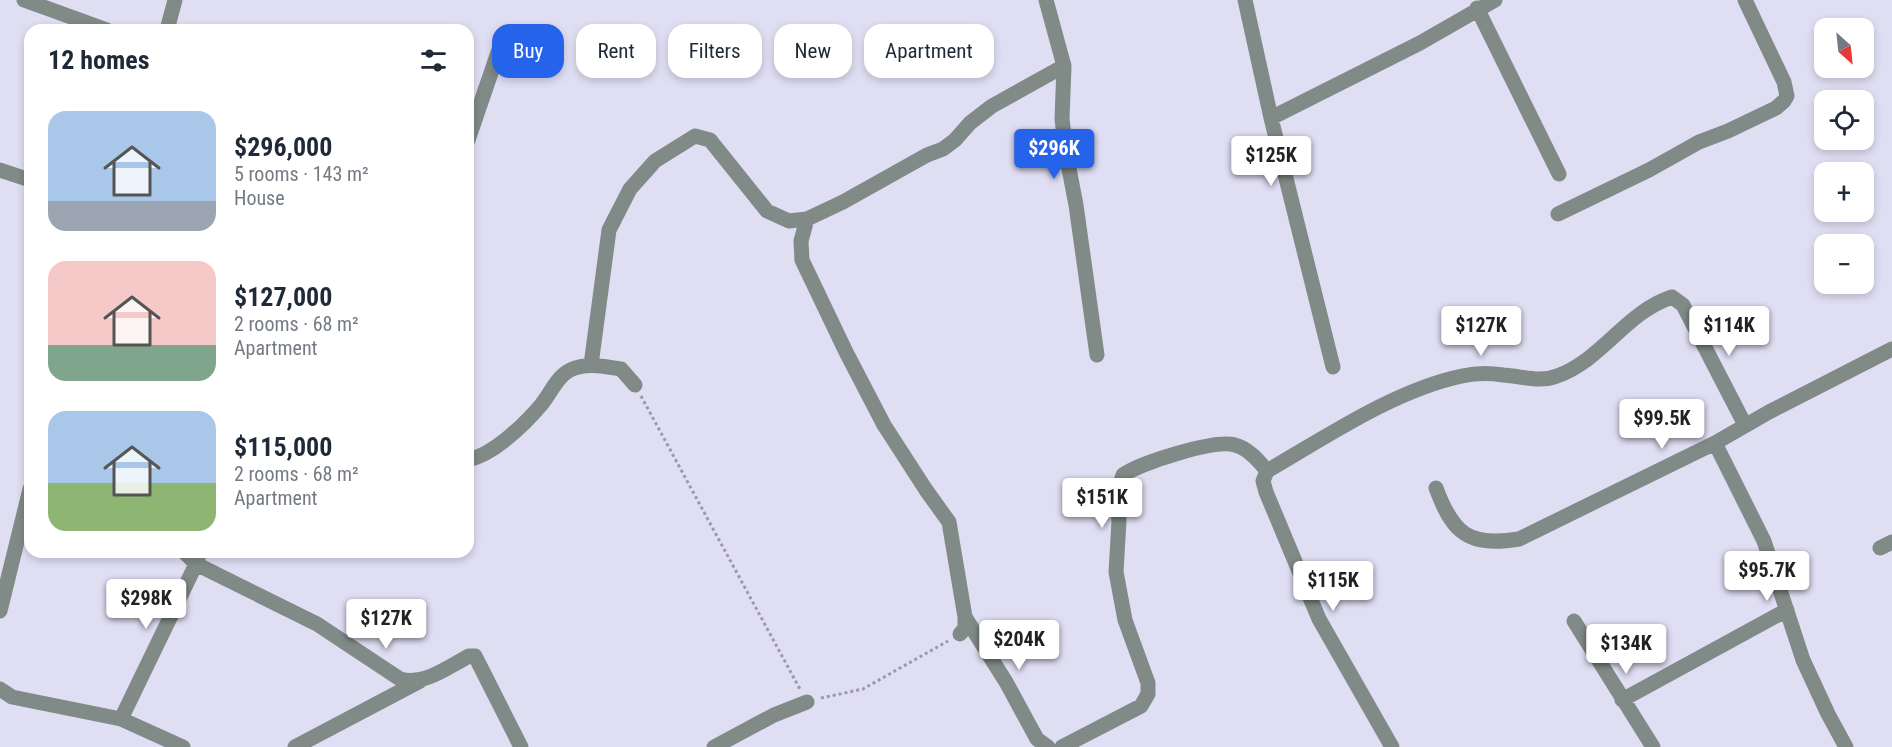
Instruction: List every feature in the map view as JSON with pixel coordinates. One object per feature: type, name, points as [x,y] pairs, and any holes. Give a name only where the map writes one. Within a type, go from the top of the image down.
[{"type":"street","points":[[24,0],[90,24]]},
{"type":"street","points":[[169,24],[175,0]]},
{"type":"street","points":[[1046,0],[1065,66],[1062,119],[1097,355]]},
{"type":"street","points":[[1245,0],[1271,118],[1333,367]]},
{"type":"street","points":[[1271,118],[1420,43],[1494,0]]},
{"type":"street","points":[[1558,214],[1649,170],[1699,142],[1776,108],[1784,101],[1787,90],[1784,82],[1745,0]]},
{"type":"street","points":[[1477,8],[1559,174]]},
{"type":"street","points":[[591,365],[609,230],[630,189],[655,160],[695,136],[710,140],[767,211],[789,221],[807,219],[843,202],[927,155],[943,149],[992,106],[1065,66]]},
{"type":"street","points":[[474,122],[492,70]]},
{"type":"street","points":[[0,170],[24,178]]},
{"type":"street","points":[[807,219],[801,242],[802,260],[884,425],[949,522],[965,617],[964,627],[960,634]]},
{"type":"street","points":[[1392,747],[1319,620],[1266,492],[1263,481],[1267,471],[1381,406],[1445,380],[1465,375],[1485,374],[1531,380],[1565,372],[1594,353],[1626,323],[1658,302],[1672,297],[1683,305],[1745,425]]},
{"type":"street","points":[[1436,488],[1443,507],[1453,523],[1466,535],[1496,543],[1520,539],[1714,443],[1892,349]]},
{"type":"street","points":[[474,458],[496,447],[526,420],[542,404],[560,376],[573,369],[591,365],[621,369],[635,385]]},
{"type":"street","points":[[1062,747],[1142,706],[1148,694],[1148,683],[1125,620],[1116,572],[1119,521],[1117,493],[1123,475],[1143,466],[1220,443],[1238,445],[1257,458],[1267,471]]},
{"type":"street","points":[[1714,443],[1764,541],[1803,660],[1846,747]]},
{"type":"street","points":[[0,611],[24,523]]},
{"type":"street","points":[[121,719],[198,558],[317,624],[400,679],[421,680]]},
{"type":"street","points":[[1622,700],[1787,610]]},
{"type":"street","points":[[965,617],[1006,682],[1037,739],[1048,747]]},
{"type":"street","points":[[1574,621],[1653,747]]},
{"type":"street","points":[[295,747],[469,656],[475,656],[521,747]]},
{"type":"street","points":[[0,689],[12,697],[121,719],[183,747]]},
{"type":"street","points":[[714,747],[807,702]]},
{"type":"path","points":[[635,385],[807,702],[863,689],[960,634]]}]
